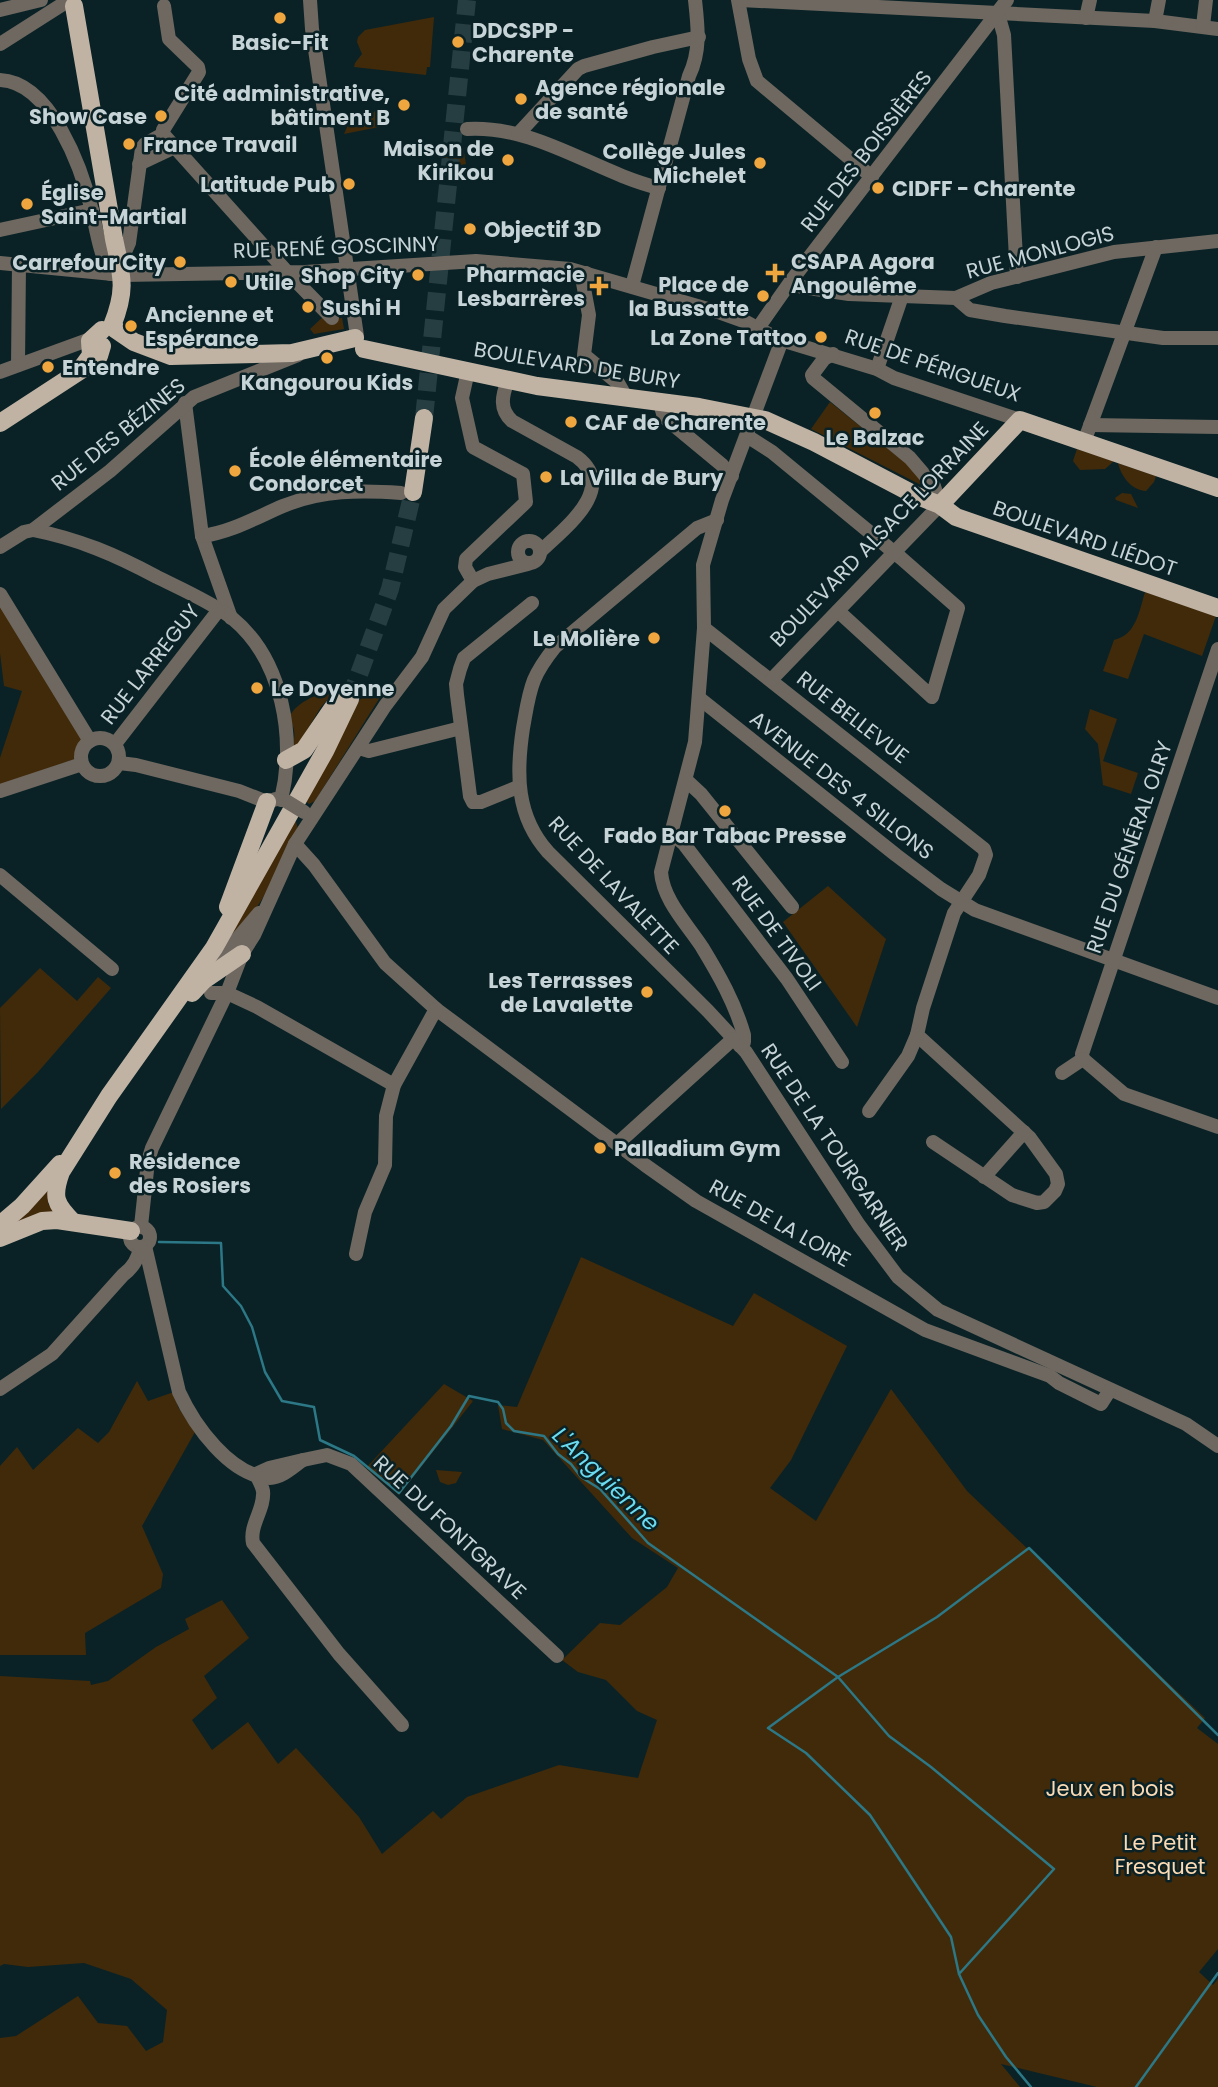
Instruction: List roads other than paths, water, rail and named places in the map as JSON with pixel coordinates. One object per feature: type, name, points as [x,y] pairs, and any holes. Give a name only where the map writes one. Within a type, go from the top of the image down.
[{"type":"main road","points":[[0,424],[97,358],[121,291],[72,2]]},
{"type":"main road","points":[[103,338],[134,342],[171,356],[271,354],[362,340]]},
{"type":"main road","name":"BOULEVARD DE BURY","points":[[362,340],[393,356],[508,380],[734,413],[750,427],[785,428],[940,505]]},
{"type":"main road","points":[[407,492],[424,418]]},
{"type":"main road","name":"RUE DE PÉRIGUEUX","points":[[1020,420],[1087,434],[1218,488]]},
{"type":"main road","name":"BOULEVARD ALSACE LORRAINE","points":[[940,505],[1020,420]]},
{"type":"main road","name":"BOULEVARD LIÉDOT","points":[[940,505],[956,517],[1218,608]]},
{"type":"main road","points":[[0,1225],[22,1206],[58,1167],[214,948],[325,751],[345,697],[304,750],[286,760]]},
{"type":"main road","points":[[127,1070],[221,922],[278,801]]},
{"type":"main road","points":[[127,1070],[198,985],[242,954]]},
{"type":"main road","points":[[0,1217],[43,1175],[109,1096]]},
{"type":"main road","points":[[73,1222],[57,1203],[56,1186],[61,1172],[109,1096]]},
{"type":"main road","points":[[0,1238],[42,1221],[73,1222],[138,1239]]},
{"type":"street","points":[[0,10],[41,0]]},
{"type":"street","points":[[310,0],[353,315],[362,340]]},
{"type":"street","points":[[632,286],[696,58],[699,37],[695,0]]},
{"type":"street","points":[[872,177],[757,81],[749,59],[739,0],[954,6],[998,14],[1155,21],[1211,28],[1206,0]]},
{"type":"street","name":"RUE DES BOISSIÈRES","points":[[758,328],[791,281],[1007,0]]},
{"type":"street","points":[[1086,18],[1090,0]]},
{"type":"street","points":[[1155,21],[1159,0]]},
{"type":"street","points":[[0,44],[72,2]]},
{"type":"street","points":[[163,134],[199,72],[198,67],[169,39],[164,6]]},
{"type":"street","points":[[998,14],[1004,35],[1017,277]]},
{"type":"street","points":[[518,134],[578,69],[674,41],[699,37]]},
{"type":"street","points":[[0,80],[14,81],[28,89],[54,117],[92,210],[99,251],[118,270],[129,243],[139,164],[145,144],[163,134]]},
{"type":"street","points":[[467,129],[482,128],[518,134],[659,188]]},
{"type":"street","points":[[163,134],[332,318]]},
{"type":"street","points":[[139,164],[175,147]]},
{"type":"street","points":[[0,230],[92,210]]},
{"type":"street","name":"RUE MONLOGIS","points":[[791,281],[802,287],[849,293],[956,298],[972,289],[1114,252],[1218,241]]},
{"type":"street","points":[[1156,247],[1087,434],[1218,427]]},
{"type":"street","name":"RUE RENÉ GOSCINNY","points":[[0,262],[118,270],[287,272],[476,261],[570,269],[632,286]]},
{"type":"street","points":[[18,365],[19,264]]},
{"type":"street","points":[[586,273],[583,282],[589,315],[584,355],[618,383],[626,397]]},
{"type":"street","name":"RUE DE PÉRIGUEUX","points":[[632,286],[718,312],[782,340],[833,354],[877,369],[894,378],[1020,420]]},
{"type":"street","points":[[877,369],[902,296]]},
{"type":"street","points":[[956,298],[970,310],[1163,338],[1218,338]]},
{"type":"street","points":[[0,372],[103,338]]},
{"type":"street","name":"RUE DE LA TOURGARNIER","points":[[737,1043],[744,1042],[744,1035],[728,994],[663,884],[662,865],[687,780],[695,742],[704,628],[703,565],[722,500],[782,340]]},
{"type":"street","name":"RUE DES BÉZINES","points":[[0,547],[33,530],[110,471],[200,393],[309,350]]},
{"type":"street","points":[[833,354],[818,366],[813,378],[918,466],[934,486],[940,505]]},
{"type":"street","points":[[468,371],[462,398],[473,447],[523,474],[526,502],[466,559],[465,568],[472,581]]},
{"type":"street","points":[[0,1389],[52,1354],[127,1272],[138,1239],[152,1148],[227,993],[242,954],[254,935],[286,867],[299,849],[308,817],[422,657],[444,609],[472,581],[523,559],[517,550],[522,544],[526,541],[537,547],[563,529],[587,504],[592,485],[589,470],[577,457],[506,415],[502,400],[508,380]]},
{"type":"street","points":[[660,402],[664,417],[732,476]]},
{"type":"street","points":[[186,403],[202,536],[225,614]]},
{"type":"street","points":[[750,427],[772,452],[958,608],[932,697],[838,611]]},
{"type":"street","points":[[202,536],[236,527],[283,506],[319,495],[360,490],[407,492]]},
{"type":"street","points":[[697,527],[722,500]]},
{"type":"street","name":"BOULEVARD ALSACE LORRAINE","points":[[771,680],[940,505]]},
{"type":"street","name":"RUE DE LAVALETTE","points":[[717,520],[697,527],[555,647],[534,678],[521,743],[518,787],[523,811],[540,843],[737,1043]]},
{"type":"street","points":[[33,530],[94,546],[166,581],[225,614],[258,648],[278,685],[284,709],[286,760],[278,801]]},
{"type":"street","points":[[0,594],[90,741]]},
{"type":"street","points":[[518,787],[481,803],[473,802],[470,796],[456,684],[464,658],[532,604]]},
{"type":"street","name":"RUE LARREGUY","points":[[115,744],[225,614]]},
{"type":"street","name":"RUE BELLEVUE","points":[[704,628],[975,840],[986,855],[979,875]]},
{"type":"street","name":"RUE DU GÉNÉRAL OLRY","points":[[1083,1059],[1082,1054],[1218,649]]},
{"type":"street","name":"AVENUE DES 4 SILLONS","points":[[699,698],[941,889],[975,910],[1218,998]]},
{"type":"street","points":[[359,748],[369,751],[461,728]]},
{"type":"street","points":[[103,738],[115,744],[119,763],[111,773],[98,776],[87,771],[82,764],[83,749],[90,741],[103,738]]},
{"type":"street","points":[[119,763],[278,801],[308,817]]},
{"type":"street","points":[[0,791],[82,764]]},
{"type":"street","points":[[687,780],[792,907]]},
{"type":"street","name":"RUE DE TIVOLI","points":[[671,833],[684,844],[787,979],[842,1062]]},
{"type":"street","name":"RUE DE LA LOIRE","points":[[299,849],[314,865],[384,963],[436,1009],[696,1201],[925,1330],[1051,1376],[1059,1383],[1100,1394]]},
{"type":"street","points":[[0,875],[112,969]]},
{"type":"street","points":[[869,1111],[908,1056],[917,1035],[933,975],[954,913],[979,875]]},
{"type":"street","points":[[979,875],[981,903],[1007,922]]},
{"type":"street","points":[[207,1030],[216,973],[232,945],[270,900]]},
{"type":"street","points":[[211,993],[227,993],[257,1007],[394,1085]]},
{"type":"street","points":[[356,1254],[365,1212],[384,1165],[386,1116],[394,1085],[436,1009]]},
{"type":"street","points":[[917,1035],[1024,1132],[1056,1174],[1058,1184],[1051,1198],[1037,1203],[1013,1195],[933,1142]]},
{"type":"street","points":[[617,1144],[737,1043]]},
{"type":"street","name":"RUE DE LA TOURGARNIER","points":[[737,1043],[758,1069],[870,1241],[898,1277],[938,1310],[1100,1394],[1186,1424],[1218,1446]]},
{"type":"street","points":[[1062,1073],[1083,1059],[1124,1094],[1218,1127]]},
{"type":"street","points":[[984,1177],[1024,1132]]},
{"type":"street","points":[[138,1239],[153,1279],[179,1392],[186,1407],[204,1434],[234,1465],[256,1474],[263,1490],[253,1529],[253,1543],[339,1654],[402,1725]]},
{"type":"street","points":[[127,1272],[136,1269],[153,1279]]},
{"type":"street","name":"RUE DU FONTGRAVE","points":[[256,1474],[273,1478],[303,1460],[318,1455],[327,1455],[351,1464],[557,1656]]},
{"type":"waterway","name":"L'Anguienne","points":[[159,1242],[221,1243],[223,1286],[241,1306],[252,1327],[265,1372],[282,1401],[314,1407],[320,1440],[354,1456],[399,1493],[451,1426],[469,1396],[498,1402],[503,1409],[506,1423],[514,1431],[544,1436],[581,1477],[600,1489],[648,1543],[838,1677],[937,1617],[1029,1548],[1218,1735]]},
{"type":"waterway","name":"L'Anguienne","points":[[959,1974],[1054,1869],[931,1767],[889,1736],[838,1677],[768,1728],[806,1753],[870,1815],[951,1937],[959,1974],[978,2015],[1006,2057],[1031,2087]]},
{"type":"waterway","name":"L'Anguienne","points":[[1136,2087],[1218,1973]]},
{"type":"tunnel","points":[[424,418],[467,0]]},
{"type":"tunnel","points":[[350,699],[390,589],[413,492]]},
{"type":"place","name":"Basic-Fit","points":[[280,18]]},
{"type":"place","name":"DDCSPP - Charente","points":[[458,42]]},
{"type":"place","name":"Agence régionale de santé","points":[[521,99]]},
{"type":"place","name":"Cité administrative, bâtiment B","points":[[404,105]]},
{"type":"place","name":"Show Case","points":[[161,116]]},
{"type":"place","name":"France Travail","points":[[129,144]]},
{"type":"place","name":"Maison de Kirikou","points":[[508,160]]},
{"type":"place","name":"Collège Jules Michelet","points":[[760,163]]},
{"type":"place","name":"Latitude Pub","points":[[349,184]]},
{"type":"place","name":"CIDFF - Charente","points":[[878,188]]},
{"type":"place","name":"Église Saint-Martial","points":[[27,204]]},
{"type":"place","name":"Objectif 3D","points":[[470,229]]},
{"type":"place","name":"Carrefour City","points":[[180,262]]},
{"type":"place","name":"CSAPA Agora Angoulême","points":[[775,273]]},
{"type":"place","name":"Shop City","points":[[418,275]]},
{"type":"place","name":"Utile","points":[[231,282]]},
{"type":"place","name":"Pharmacie Lesbarrères","points":[[599,286]]},
{"type":"place","name":"Place de la Bussatte","points":[[763,296]]},
{"type":"place","name":"Sushi H","points":[[308,307]]},
{"type":"place","name":"Ancienne et Espérance","points":[[131,326]]},
{"type":"place","name":"La Zone Tattoo","points":[[821,337]]},
{"type":"place","name":"Kangourou Kids","points":[[327,358]]},
{"type":"place","name":"Entendre","points":[[48,367]]},
{"type":"place","name":"Le Balzac","points":[[875,413]]},
{"type":"place","name":"CAF de Charente","points":[[571,422]]},
{"type":"place","name":"École élémentaire Condorcet","points":[[235,471]]},
{"type":"place","name":"La Villa de Bury","points":[[546,477]]},
{"type":"place","name":"Le Molière","points":[[654,638]]},
{"type":"place","name":"Le Doyenne","points":[[257,688]]},
{"type":"place","name":"Fado Bar Tabac Presse","points":[[725,811]]},
{"type":"place","name":"Les Terrasses de Lavalette","points":[[647,992]]},
{"type":"place","name":"Palladium Gym","points":[[600,1148]]},
{"type":"place","name":"Résidence des Rosiers","points":[[115,1173]]},
{"type":"park label","name":"Jeux en bois","points":[[1110,1788]]},
{"type":"park label","name":"Le Petit Fresquet","points":[[1160,1854]]}]
